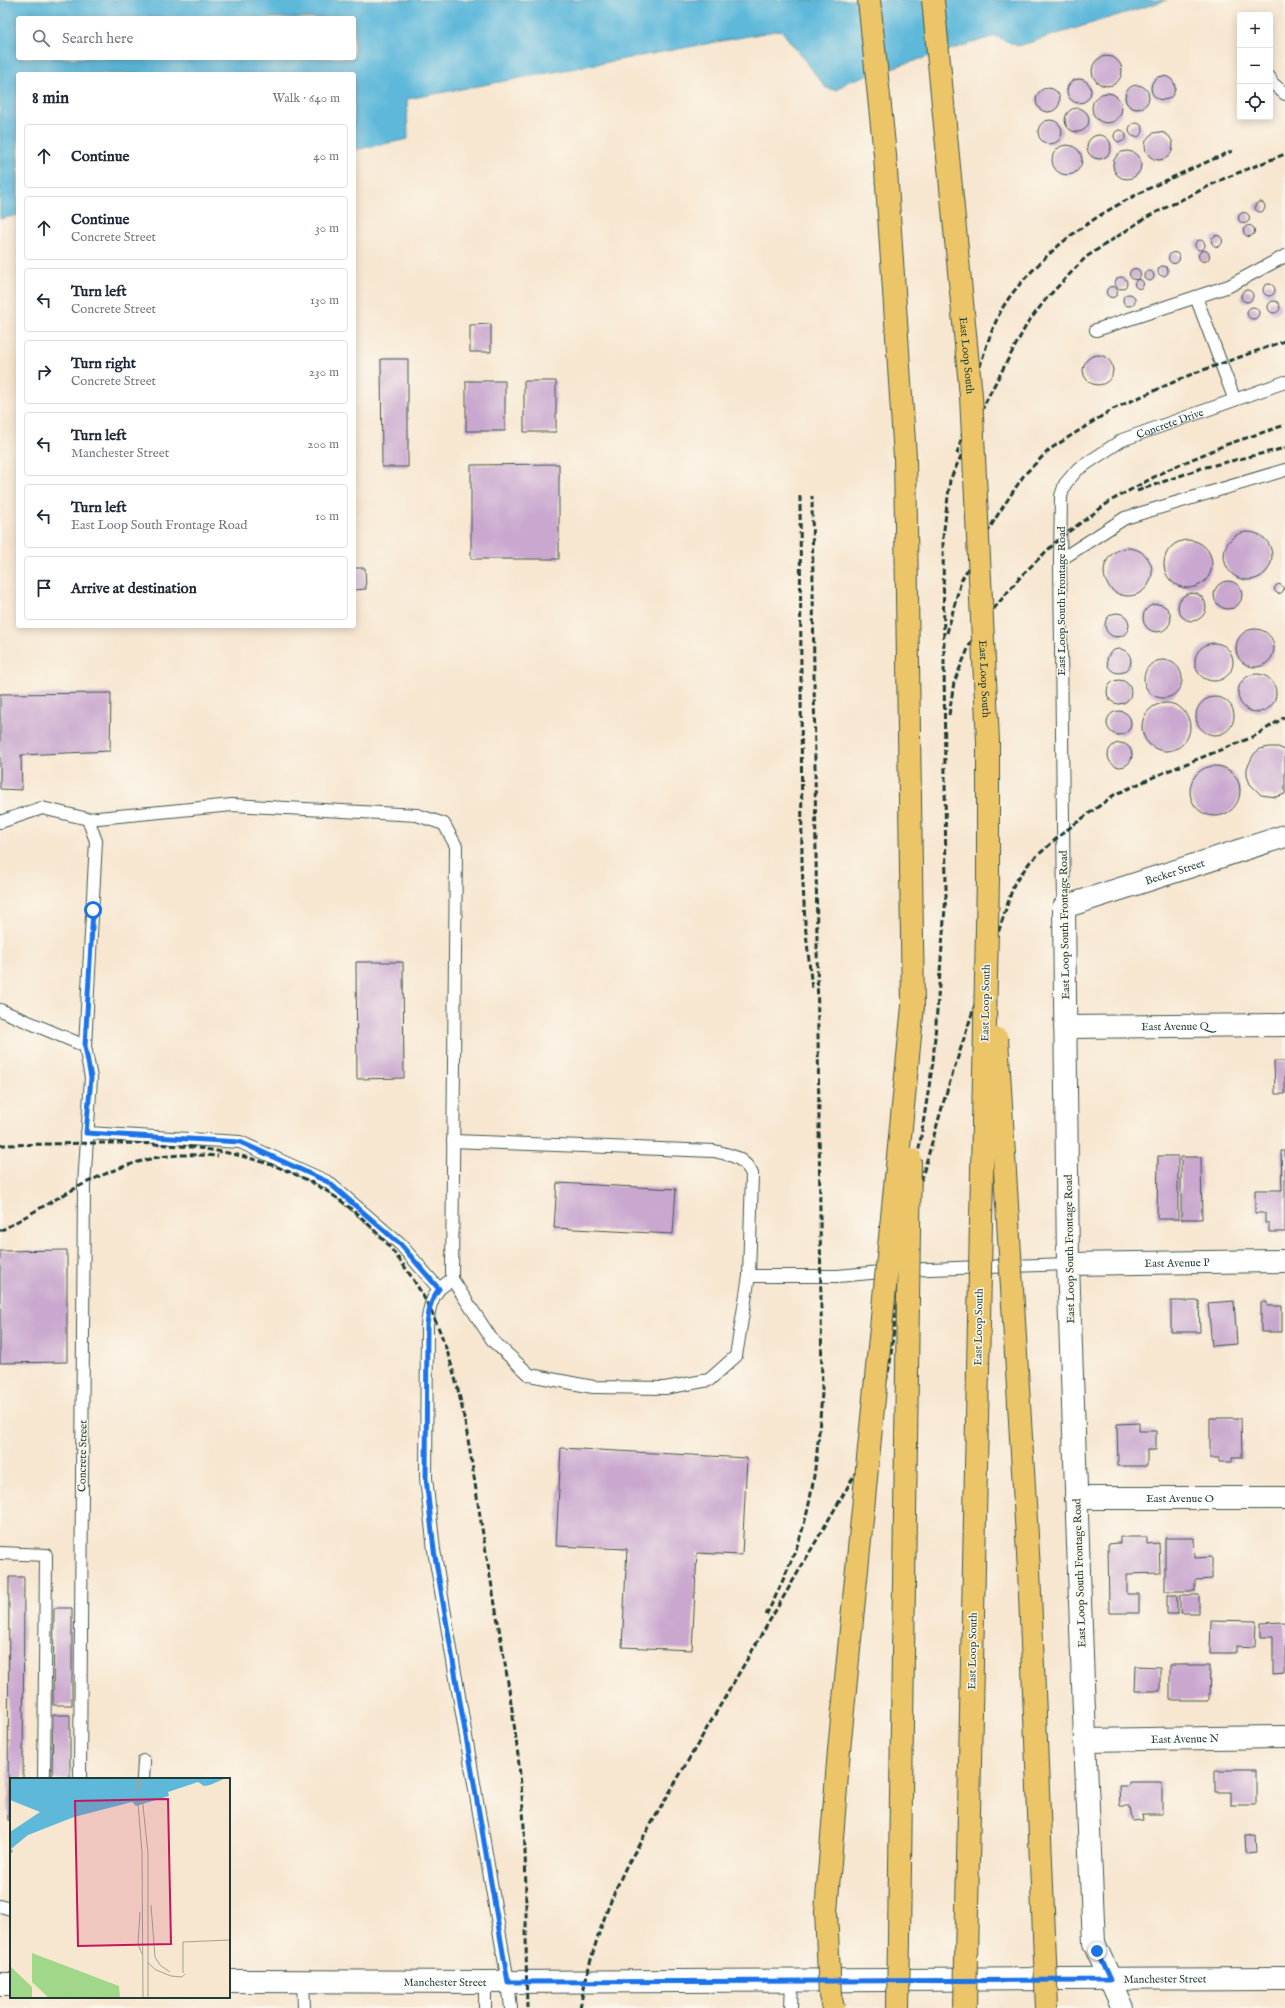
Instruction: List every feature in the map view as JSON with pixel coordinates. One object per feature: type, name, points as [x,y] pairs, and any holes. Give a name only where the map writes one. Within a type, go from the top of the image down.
[{"type":"highway","points":[[870,0],[885,155],[905,457],[913,1006],[898,2008]]},
{"type":"highway","name":"East Loop South","points":[[933,0],[971,396],[988,741],[988,878],[964,2008]]},
{"type":"highway","points":[[988,878],[1029,1570],[1047,2008]]},
{"type":"highway","points":[[833,2008],[830,1995],[826,1912],[827,1896],[839,1750],[913,1006]]},
{"type":"street","name":"Becker Street","points":[[1064,907],[1285,836]]},
{"type":"street","name":"East Loop South Frontage Road","points":[[1064,907],[1068,1264],[1085,1740],[1094,1943],[1123,2008]]},
{"type":"street","name":"East Avenue Q","points":[[1066,1027],[1285,1025]]},
{"type":"street","name":"East Avenue P","points":[[1068,1264],[1285,1261]]},
{"type":"street","name":"East Avenue O","points":[[1076,1498],[1285,1498]]},
{"type":"street","name":"East Avenue N","points":[[1085,1740],[1285,1737]]},
{"type":"street","name":"Manchester Street","points":[[230,1981],[303,1980],[508,1982],[1285,1978]]},
{"type":"lane","points":[[1273,84],[1285,94]]},
{"type":"lane","points":[[1096,330],[1229,286],[1285,256]]},
{"type":"lane","points":[[1196,297],[1234,398]]},
{"type":"lane","name":"Concrete Drive","points":[[1065,484],[1077,470],[1122,440],[1234,398],[1285,382]]},
{"type":"lane","points":[[1060,560],[1125,518],[1285,470]]},
{"type":"lane","name":"East Loop South Frontage Road","points":[[1064,907],[1060,560],[1061,496],[1065,484]]},
{"type":"lane","points":[[0,822],[42,808],[88,820],[232,806],[417,815],[444,824],[456,846],[452,1279],[493,1340],[530,1375],[593,1387],[665,1388],[709,1380],[736,1356],[749,1276],[752,1174],[748,1165],[734,1156],[714,1152],[454,1140]]},
{"type":"lane","name":"Concrete Street","points":[[80,1778],[84,1185],[86,1133],[91,1078],[85,1046],[96,841],[88,820]]},
{"type":"lane","points":[[0,1010],[85,1046]]},
{"type":"lane","points":[[86,1133],[240,1142],[328,1182],[401,1245],[439,1289]]},
{"type":"lane","points":[[749,1276],[838,1276],[902,1270],[1068,1264]]},
{"type":"lane","points":[[452,1279],[439,1289],[433,1296],[429,1307],[427,1325],[426,1478],[434,1550],[508,1982],[511,2008]]},
{"type":"lane","points":[[0,1552],[46,1555],[44,1778]]},
{"type":"lane","points":[[143,1778],[144,1761]]},
{"type":"lane","points":[[0,1906],[10,1909]]},
{"type":"lane","points":[[303,1980],[304,2008]]},
{"type":"lane","points":[[791,2008],[792,1980]]},
{"type":"lane","points":[[485,1982],[485,2008]]},
{"type":"water","points":[[0,0],[1167,0],[1018,46],[995,36],[849,81],[836,90],[826,88],[781,30],[407,99],[408,139],[356,150],[356,72],[16,72],[16,215],[0,219]]},
{"type":"building","points":[[1107,56],[1113,57],[1121,65],[1121,77],[1113,85],[1107,86],[1101,85],[1093,77],[1092,71],[1093,65],[1101,57]]},
{"type":"building","points":[[1163,76],[1168,77],[1174,83],[1174,93],[1168,99],[1163,100],[1158,99],[1152,93],[1151,88],[1152,83],[1158,77]]},
{"type":"building","points":[[1079,79],[1084,80],[1090,86],[1090,96],[1084,102],[1079,103],[1074,102],[1068,96],[1067,91],[1068,86],[1074,80]]},
{"type":"building","points":[[1137,85],[1142,86],[1148,92],[1148,102],[1142,108],[1137,109],[1132,108],[1126,102],[1125,97],[1126,92],[1132,86]]},
{"type":"building","points":[[1048,88],[1053,89],[1059,95],[1059,105],[1053,111],[1048,112],[1043,111],[1037,105],[1036,100],[1037,95],[1043,89]]},
{"type":"building","points":[[1107,93],[1113,94],[1121,102],[1121,114],[1113,122],[1107,123],[1101,122],[1093,114],[1092,108],[1093,102],[1101,94]]},
{"type":"building","points":[[1077,108],[1082,109],[1088,115],[1088,125],[1082,131],[1077,132],[1072,131],[1066,125],[1065,120],[1066,115],[1072,109]]},
{"type":"building","points":[[1050,120],[1055,121],[1061,127],[1061,137],[1055,143],[1050,144],[1045,143],[1039,137],[1038,132],[1039,127],[1045,121]]},
{"type":"building","points":[[1136,123],[1141,125],[1143,130],[1141,135],[1136,137],[1131,135],[1129,130],[1131,125]]},
{"type":"building","points":[[1122,130],[1125,131],[1125,141],[1118,142],[1115,141],[1114,134],[1115,131]]},
{"type":"building","points":[[1159,132],[1169,136],[1173,146],[1169,156],[1159,160],[1149,156],[1145,146],[1149,136]]},
{"type":"building","points":[[1099,135],[1104,136],[1110,142],[1110,152],[1104,158],[1099,159],[1094,158],[1088,152],[1087,147],[1088,142],[1094,136]]},
{"type":"building","points":[[1067,145],[1077,150],[1082,160],[1077,170],[1067,175],[1057,170],[1052,160],[1057,150]]},
{"type":"building","points":[[1127,151],[1137,155],[1141,165],[1137,175],[1127,179],[1117,175],[1113,165],[1117,155]]},
{"type":"building","points":[[1258,202],[1262,202],[1264,203],[1264,211],[1258,212],[1255,209],[1255,205]]},
{"type":"building","points":[[1242,213],[1246,213],[1248,214],[1248,222],[1242,223],[1239,220],[1239,216]]},
{"type":"building","points":[[1247,226],[1251,226],[1253,227],[1253,235],[1247,236],[1244,233],[1244,229]]},
{"type":"building","points":[[1215,236],[1219,236],[1221,237],[1221,245],[1215,246],[1212,243],[1212,239]]},
{"type":"building","points":[[1198,240],[1202,240],[1204,241],[1204,249],[1198,250],[1195,247],[1195,243]]},
{"type":"building","points":[[1202,251],[1206,251],[1208,252],[1208,260],[1202,261],[1199,258],[1199,254]]},
{"type":"building","points":[[1172,253],[1176,253],[1178,254],[1178,262],[1172,263],[1169,260],[1169,256]]},
{"type":"building","points":[[1163,266],[1168,271],[1163,276],[1158,271]]},
{"type":"building","points":[[1133,269],[1137,269],[1139,270],[1139,278],[1133,279],[1130,276],[1130,272]]},
{"type":"building","points":[[1149,271],[1154,276],[1149,281],[1144,276]]},
{"type":"building","points":[[1121,277],[1125,279],[1127,283],[1125,287],[1121,289],[1117,287],[1115,283],[1117,279]]},
{"type":"building","points":[[1139,279],[1144,284],[1139,289],[1134,284]]},
{"type":"building","points":[[1267,284],[1271,284],[1275,290],[1271,296],[1267,296],[1263,292],[1263,288]]},
{"type":"building","points":[[1110,287],[1114,287],[1116,288],[1116,296],[1110,297],[1107,294],[1107,290]]},
{"type":"building","points":[[1245,290],[1249,290],[1253,296],[1249,302],[1245,302],[1241,298],[1241,294]]},
{"type":"building","points":[[1129,294],[1133,296],[1135,300],[1133,304],[1129,306],[1125,304],[1123,300],[1125,296]]},
{"type":"building","points":[[1274,301],[1278,303],[1280,307],[1278,311],[1274,313],[1270,311],[1268,307],[1270,303]]},
{"type":"building","points":[[1251,307],[1255,307],[1259,313],[1255,319],[1251,319],[1247,315],[1247,311]]},
{"type":"building","points":[[491,324],[491,352],[470,352],[470,325]]},
{"type":"building","points":[[1098,355],[1104,356],[1112,364],[1112,376],[1104,384],[1098,385],[1092,384],[1084,376],[1083,370],[1084,364],[1092,356]]},
{"type":"building","points":[[381,359],[408,359],[408,467],[382,467]]},
{"type":"building","points":[[466,381],[505,381],[505,431],[466,431]]},
{"type":"building","points":[[524,381],[556,381],[556,432],[524,432]]},
{"type":"building","points":[[559,464],[559,559],[471,559],[471,465]]},
{"type":"building","points":[[1248,532],[1257,534],[1265,539],[1270,547],[1272,556],[1270,565],[1265,573],[1257,578],[1248,580],[1239,578],[1231,573],[1226,565],[1224,556],[1226,547],[1231,539],[1239,534]]},
{"type":"building","points":[[1188,540],[1197,542],[1205,547],[1210,555],[1212,564],[1210,573],[1205,581],[1197,586],[1188,588],[1179,586],[1171,581],[1166,573],[1164,564],[1166,555],[1171,547],[1179,542]]},
{"type":"building","points":[[1128,548],[1137,550],[1145,555],[1150,563],[1152,572],[1150,581],[1145,589],[1137,594],[1128,596],[1119,594],[1111,589],[1106,581],[1104,572],[1106,563],[1111,555],[1119,550]]},
{"type":"building","points":[[356,568],[365,568],[366,589],[356,590]]},
{"type":"building","points":[[1228,581],[1234,582],[1238,585],[1241,589],[1241,601],[1238,605],[1234,608],[1228,609],[1222,608],[1218,605],[1215,601],[1214,595],[1215,589],[1218,585],[1222,582]]},
{"type":"building","points":[[1279,584],[1284,589],[1279,594],[1274,589]]},
{"type":"building","points":[[1192,593],[1202,597],[1206,607],[1202,617],[1192,621],[1182,617],[1178,607],[1182,597]]},
{"type":"building","points":[[1157,604],[1167,608],[1171,618],[1167,628],[1157,632],[1147,628],[1143,618],[1147,608]]},
{"type":"building","points":[[1117,613],[1125,617],[1129,625],[1125,633],[1117,637],[1109,633],[1105,625],[1109,617]]},
{"type":"building","points":[[1255,629],[1265,632],[1271,638],[1274,648],[1271,658],[1265,664],[1255,667],[1245,664],[1239,658],[1236,648],[1239,638],[1245,632]]},
{"type":"building","points":[[1214,643],[1224,646],[1230,652],[1233,662],[1230,672],[1224,678],[1214,681],[1204,678],[1198,672],[1195,662],[1198,652],[1204,646]]},
{"type":"building","points":[[1119,649],[1127,653],[1131,661],[1127,669],[1119,673],[1111,669],[1107,661],[1111,653]]},
{"type":"building","points":[[1163,660],[1173,663],[1179,669],[1182,679],[1179,689],[1173,695],[1163,698],[1153,695],[1147,689],[1144,679],[1147,669],[1153,663]]},
{"type":"building","points":[[1257,674],[1267,677],[1273,683],[1276,693],[1273,703],[1267,709],[1257,712],[1247,709],[1241,703],[1238,693],[1241,683],[1247,677]]},
{"type":"building","points":[[1119,680],[1127,684],[1131,692],[1127,700],[1119,704],[1111,700],[1107,692],[1111,684]]},
{"type":"building","points":[[111,693],[110,751],[21,755],[22,790],[0,789],[0,694]]},
{"type":"building","points":[[1215,697],[1225,700],[1231,706],[1234,716],[1231,726],[1225,732],[1215,735],[1205,732],[1199,726],[1196,716],[1199,706],[1205,700]]},
{"type":"building","points":[[1166,703],[1175,705],[1183,710],[1188,718],[1190,727],[1188,736],[1183,744],[1175,749],[1166,751],[1157,749],[1149,744],[1144,736],[1142,727],[1144,718],[1149,710],[1157,705]]},
{"type":"building","points":[[1119,711],[1127,715],[1131,723],[1127,731],[1119,735],[1111,731],[1107,723],[1111,715]]},
{"type":"building","points":[[1120,743],[1128,747],[1132,755],[1128,763],[1120,767],[1112,763],[1108,755],[1112,747]]},
{"type":"building","points":[[1278,747],[1285,750],[1285,794],[1276,797],[1261,795],[1250,784],[1247,776],[1247,768],[1254,754],[1260,749]]},
{"type":"building","points":[[1220,766],[1225,767],[1233,773],[1239,781],[1239,801],[1233,809],[1225,815],[1210,816],[1205,815],[1197,809],[1191,801],[1190,786],[1191,781],[1197,773],[1205,767]]},
{"type":"building","points":[[356,962],[403,962],[404,1078],[357,1079]]},
{"type":"building","points":[[1274,1061],[1285,1061],[1285,1094],[1275,1094]]},
{"type":"building","points":[[1281,1151],[1285,1151],[1285,1232],[1269,1232],[1269,1223],[1265,1223],[1265,1213],[1255,1213],[1255,1190],[1282,1190]]},
{"type":"building","points":[[1158,1156],[1178,1156],[1178,1219],[1157,1219]]},
{"type":"building","points":[[1181,1157],[1201,1157],[1202,1219],[1181,1219]]},
{"type":"building","points":[[557,1183],[676,1189],[673,1234],[554,1228]]},
{"type":"building","points":[[67,1250],[67,1362],[0,1363],[0,1251]]},
{"type":"building","points":[[1171,1301],[1199,1301],[1200,1332],[1171,1332]]},
{"type":"building","points":[[1234,1301],[1237,1344],[1212,1346],[1208,1303]]},
{"type":"building","points":[[1261,1302],[1267,1302],[1267,1306],[1282,1306],[1282,1332],[1261,1332]]},
{"type":"building","points":[[1210,1418],[1241,1418],[1242,1458],[1232,1458],[1232,1462],[1219,1462],[1219,1458],[1210,1458]]},
{"type":"building","points":[[1139,1423],[1139,1431],[1156,1431],[1156,1450],[1147,1450],[1147,1466],[1118,1466],[1117,1424]]},
{"type":"building","points":[[561,1448],[747,1458],[742,1555],[697,1553],[692,1650],[622,1647],[627,1549],[556,1546]]},
{"type":"building","points":[[1120,1537],[1147,1537],[1147,1544],[1159,1543],[1160,1573],[1127,1574],[1127,1594],[1139,1594],[1139,1613],[1109,1613],[1108,1544],[1120,1543]]},
{"type":"building","points":[[1165,1538],[1194,1538],[1195,1558],[1212,1557],[1212,1579],[1195,1580],[1195,1591],[1165,1591]]},
{"type":"building","points":[[9,1577],[24,1577],[23,1778],[10,1778],[10,1821],[8,1820]]},
{"type":"building","points":[[1167,1595],[1177,1595],[1177,1614],[1167,1614]]},
{"type":"building","points":[[1180,1595],[1199,1595],[1199,1613],[1180,1613]]},
{"type":"building","points":[[54,1608],[72,1608],[72,1705],[53,1705]]},
{"type":"building","points":[[1211,1620],[1256,1621],[1255,1647],[1236,1646],[1236,1653],[1210,1653]]},
{"type":"building","points":[[1285,1622],[1285,1674],[1273,1675],[1273,1637],[1261,1637],[1261,1623]]},
{"type":"building","points":[[1170,1665],[1210,1665],[1209,1700],[1170,1700]]},
{"type":"building","points":[[1136,1666],[1160,1667],[1160,1691],[1135,1691]]},
{"type":"building","points":[[53,1715],[70,1715],[70,1778],[52,1778]]},
{"type":"building","points":[[1215,1770],[1256,1770],[1256,1806],[1231,1806],[1231,1792],[1215,1792]]},
{"type":"building","points":[[1129,1782],[1162,1782],[1162,1814],[1142,1814],[1143,1820],[1132,1821],[1130,1806],[1120,1806],[1119,1786],[1129,1786]]},
{"type":"building","points":[[1254,1834],[1255,1852],[1245,1853],[1244,1835]]},
{"type":"railway","points":[[957,454],[988,341],[1003,307],[1023,281],[1057,247],[1103,213],[1153,186],[1232,151]]},
{"type":"railway","points":[[580,2008],[588,1971],[598,1936],[626,1867],[857,1471],[879,1414],[890,1363],[905,1235],[933,1062],[946,895],[943,538],[950,480],[989,395],[1027,324],[1046,299],[1086,257],[1147,217],[1223,179],[1285,154]]},
{"type":"railway","points":[[947,633],[961,581],[995,519],[1024,475],[1050,449],[1113,409],[1192,374],[1285,341]]},
{"type":"railway","points":[[949,715],[954,682],[976,630],[1022,575],[1060,538],[1112,500],[1165,471],[1225,445],[1285,425]]},
{"type":"railway","points":[[1137,491],[1202,468],[1285,448]]},
{"type":"railway","points":[[800,496],[802,864],[805,923],[812,989]]},
{"type":"railway","points":[[766,1615],[783,1581],[797,1546],[808,1509],[815,1470],[822,1393],[812,496]]},
{"type":"railway","points":[[916,1198],[945,1097],[1014,884],[1030,862],[1064,832],[1114,795],[1165,772],[1253,737],[1285,717]]},
{"type":"railway","points":[[0,1145],[78,1143],[158,1144],[197,1148],[235,1155],[273,1165],[309,1181],[328,1192],[362,1218],[378,1234],[406,1268],[418,1286],[440,1331],[457,1384],[468,1439],[509,1686],[518,1752],[523,1813],[527,2008]]},
{"type":"railway","points":[[0,1231],[87,1182],[123,1167],[142,1161],[170,1156],[218,1156]]},
{"type":"route","points":[[93,910],[85,1046],[91,1078],[86,1133],[240,1142],[328,1182],[401,1245],[439,1289],[433,1296],[429,1307],[427,1325],[425,1403],[426,1478],[434,1550],[508,1982],[1110,1980],[1097,1951]]}]
